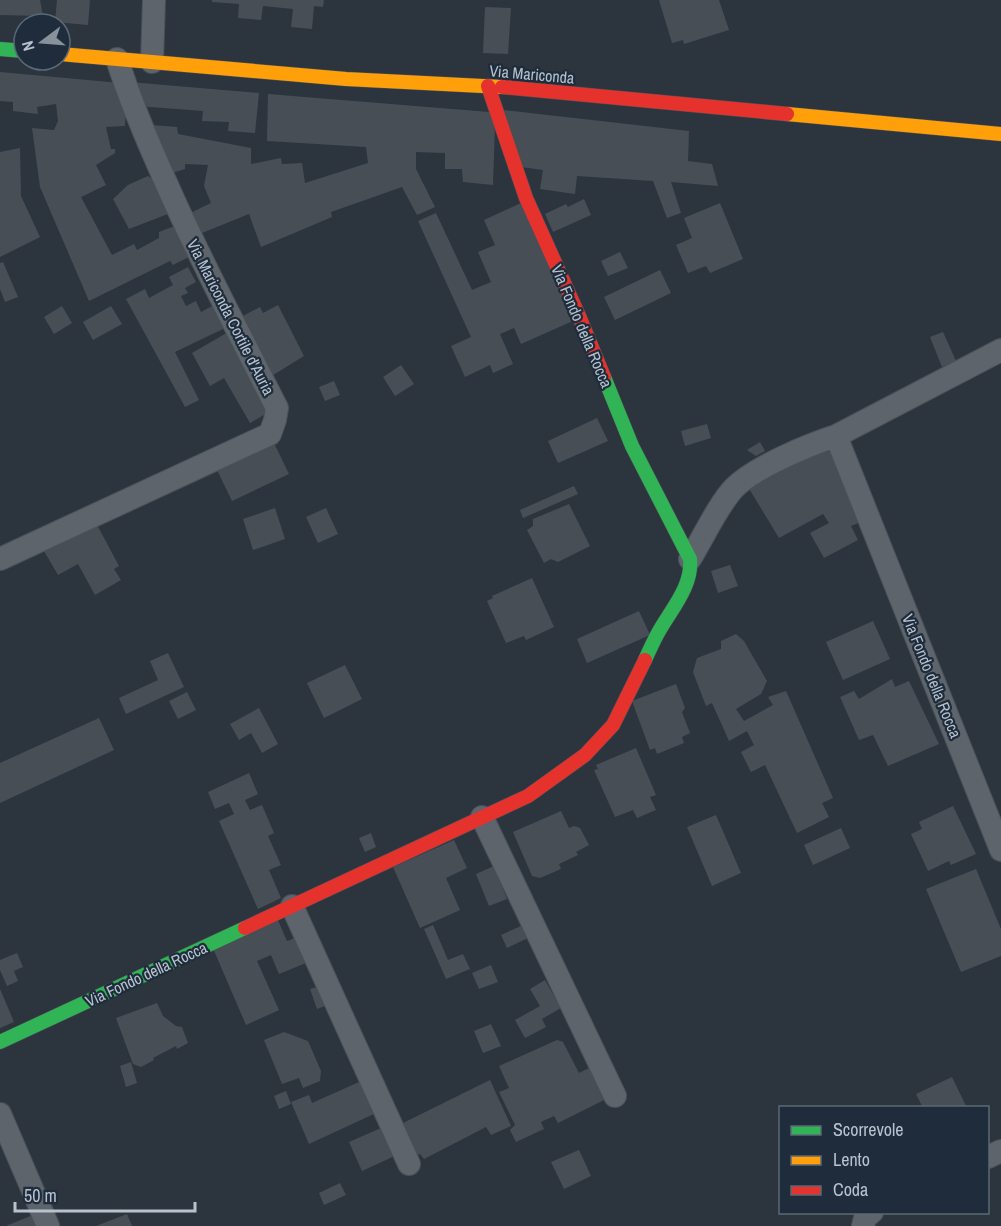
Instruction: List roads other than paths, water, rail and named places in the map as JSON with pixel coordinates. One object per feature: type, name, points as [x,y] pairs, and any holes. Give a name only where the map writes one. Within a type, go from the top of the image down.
[{"type":"street","points":[[152,62],[154,0]]},
{"type":"street","name":"Via Mariconda","points":[[72,55],[346,79],[488,86],[1001,134]]},
{"type":"street","name":"Via Mariconda Cortile d'Auria","points":[[0,559],[270,434],[275,420],[277,408],[198,254],[128,96],[117,59]]},
{"type":"street","name":"Via Fondo della Rocca","points":[[0,1042],[528,796],[585,755],[613,725],[658,633],[678,602],[691,569],[690,559],[632,446],[579,316],[526,198],[488,86]]},
{"type":"street","name":"Via Fondo della Rocca","points":[[690,559],[724,501],[735,487],[815,442],[836,436],[1001,350]]},
{"type":"street","name":"Via Fondo della Rocca","points":[[836,436],[1001,850]]},
{"type":"street","points":[[482,817],[615,1096]]},
{"type":"street","points":[[292,906],[409,1164]]},
{"type":"street","points":[[0,1114],[48,1226]]}]
